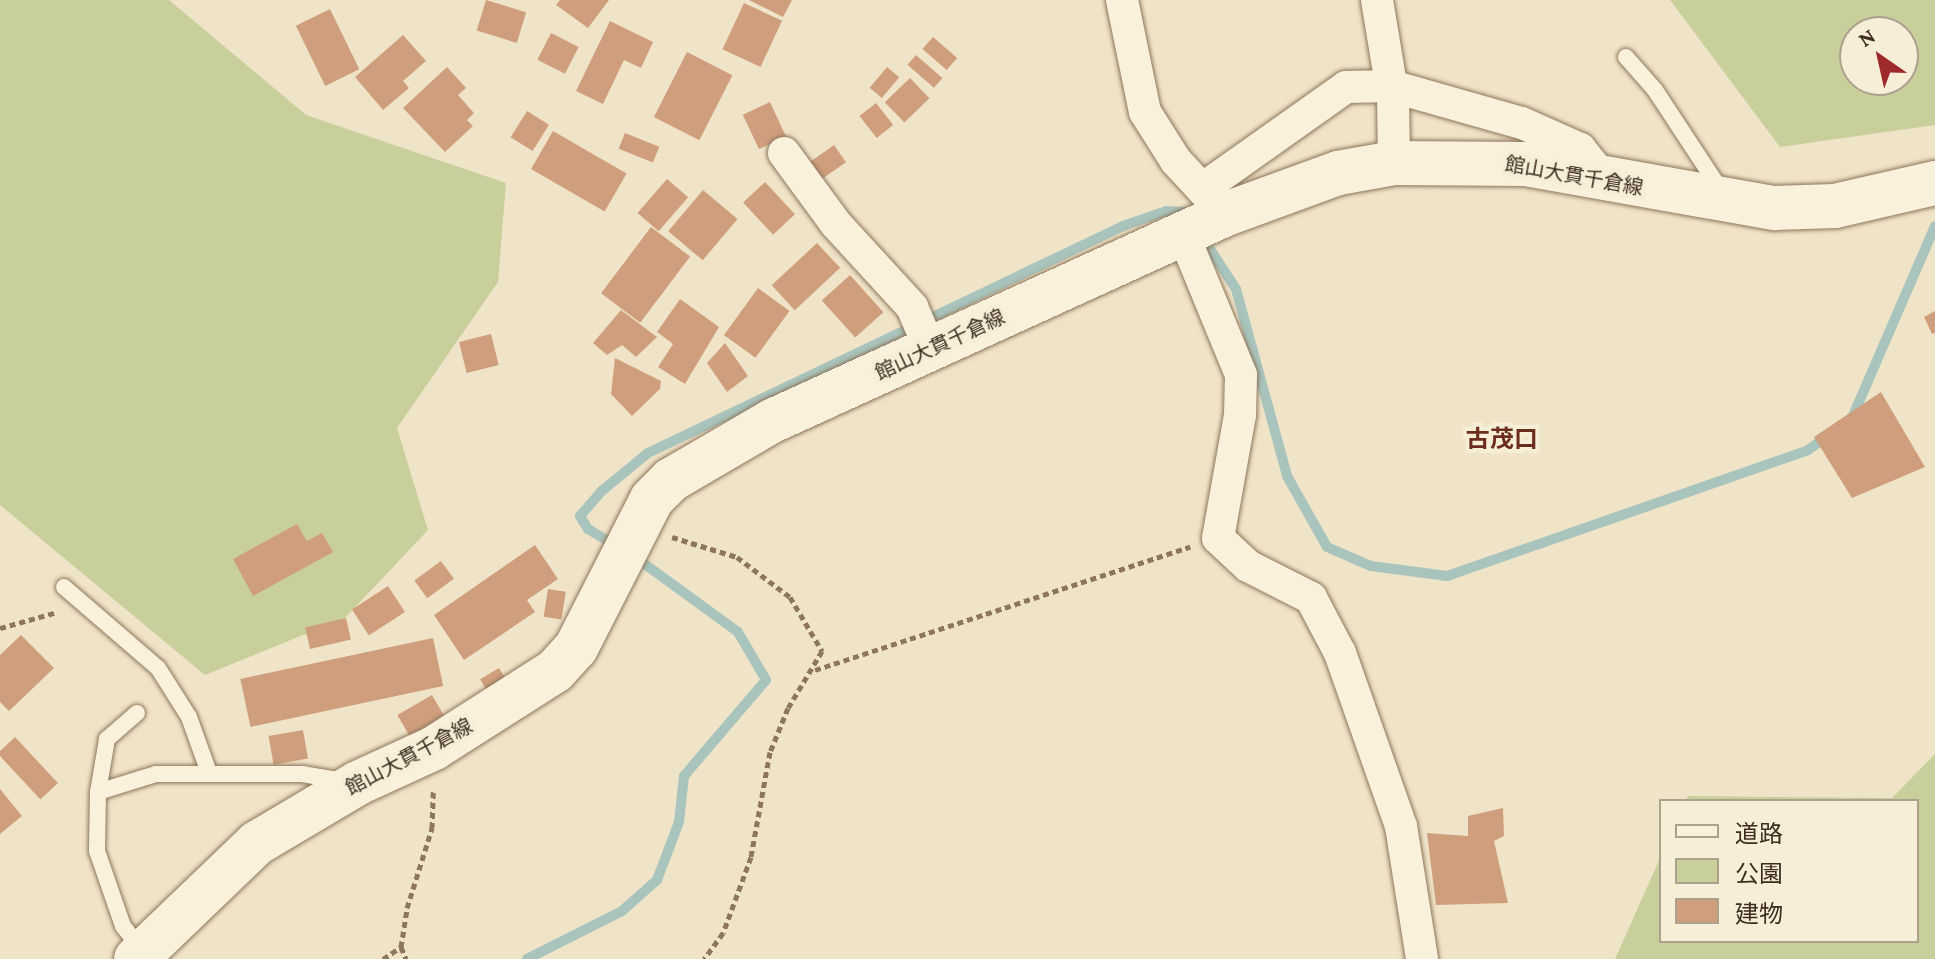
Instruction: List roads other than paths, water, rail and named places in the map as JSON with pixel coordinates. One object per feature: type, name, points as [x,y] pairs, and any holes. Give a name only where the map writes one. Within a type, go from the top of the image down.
[{"type":"main road","name":"館山大貫千倉線","points":[[140,955],[257,843],[358,783],[434,748],[555,671],[576,648],[652,499],[710,454],[930,349],[1183,234],[1214,202],[1394,163],[1526,164],[1728,203],[1835,206],[1935,183]]},
{"type":"street","points":[[1122,0],[1145,112],[1214,202],[1346,87],[1391,86],[1522,123],[1580,149],[1606,181]]},
{"type":"street","points":[[1377,0],[1391,86],[1394,163]]},
{"type":"street","points":[[784,153],[836,224],[912,307],[930,349]]},
{"type":"street","points":[[1183,234],[1241,375],[1240,415],[1218,538],[1248,566],[1311,598],[1340,653],[1401,826],[1422,959]]},
{"type":"lane","points":[[1626,57],[1707,164],[1728,203]]},
{"type":"lane","points":[[64,587],[80,605],[158,668],[189,717],[209,773]]},
{"type":"lane","points":[[137,713],[107,739],[98,792],[97,851],[123,926],[140,955]]},
{"type":"lane","points":[[98,792],[156,774],[302,774],[358,783]]},
{"type":"waterway","points":[[618,547],[588,529],[580,516],[603,490],[648,453],[1123,226],[1166,211],[1185,212]]},
{"type":"waterway","points":[[1852,418],[1935,226]]},
{"type":"waterway","points":[[1208,246],[1236,289],[1287,476],[1327,547],[1371,566],[1447,576],[1808,450],[1826,437]]},
{"type":"waterway","points":[[527,959],[622,911],[657,880],[679,822],[684,776],[766,680],[738,632],[635,557]]},
{"type":"district","name":"古茂口","points":[[1502,439]]}]
